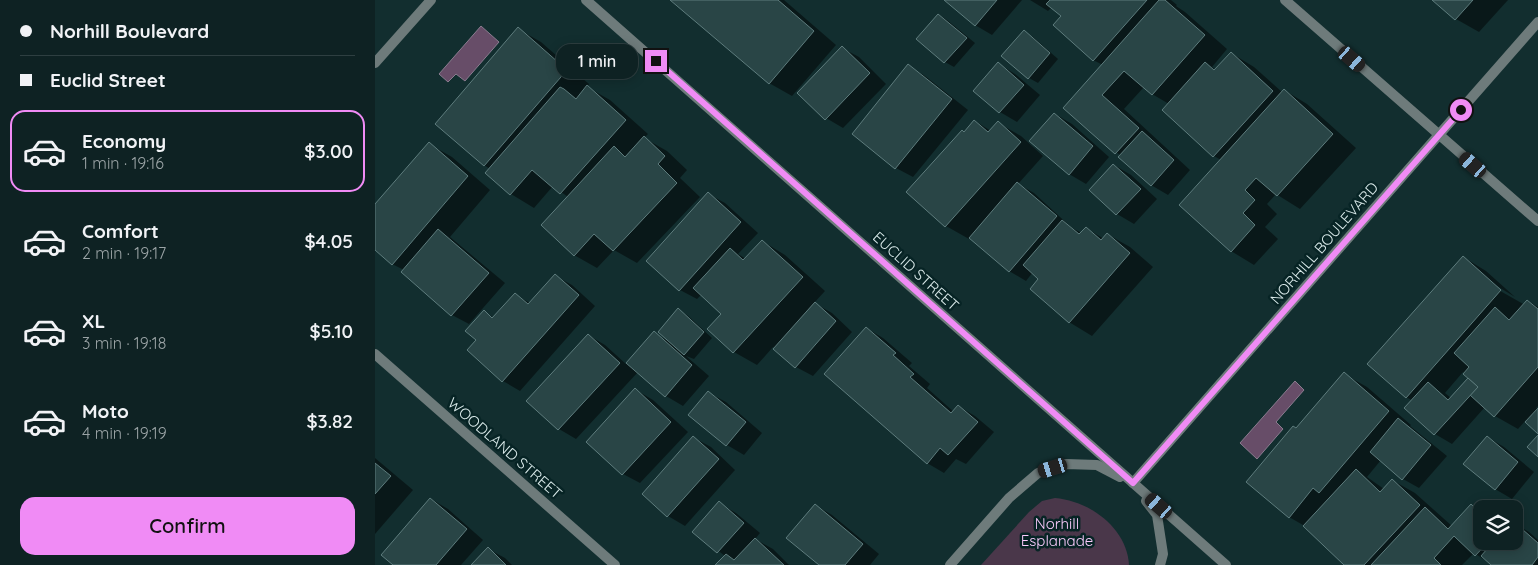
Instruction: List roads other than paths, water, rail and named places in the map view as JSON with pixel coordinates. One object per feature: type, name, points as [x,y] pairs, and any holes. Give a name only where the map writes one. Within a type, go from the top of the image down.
[{"type":"street","points":[[375,63],[431,0]]},
{"type":"street","name":"EUCLID STREET","points":[[586,0],[1226,565]]},
{"type":"street","points":[[1285,0],[1538,222]]},
{"type":"street","name":"NORHILL BOULEVARD","points":[[1133,483],[1538,22]]},
{"type":"street","name":"WOODLAND STREET","points":[[375,354],[615,565]]},
{"type":"street","points":[[950,565],[1009,498],[1038,473],[1066,464],[1097,465],[1133,483],[1157,514],[1163,554],[1161,565]]},
{"type":"park label","name":"Norhill Esplanade","points":[[1057,532]]}]
